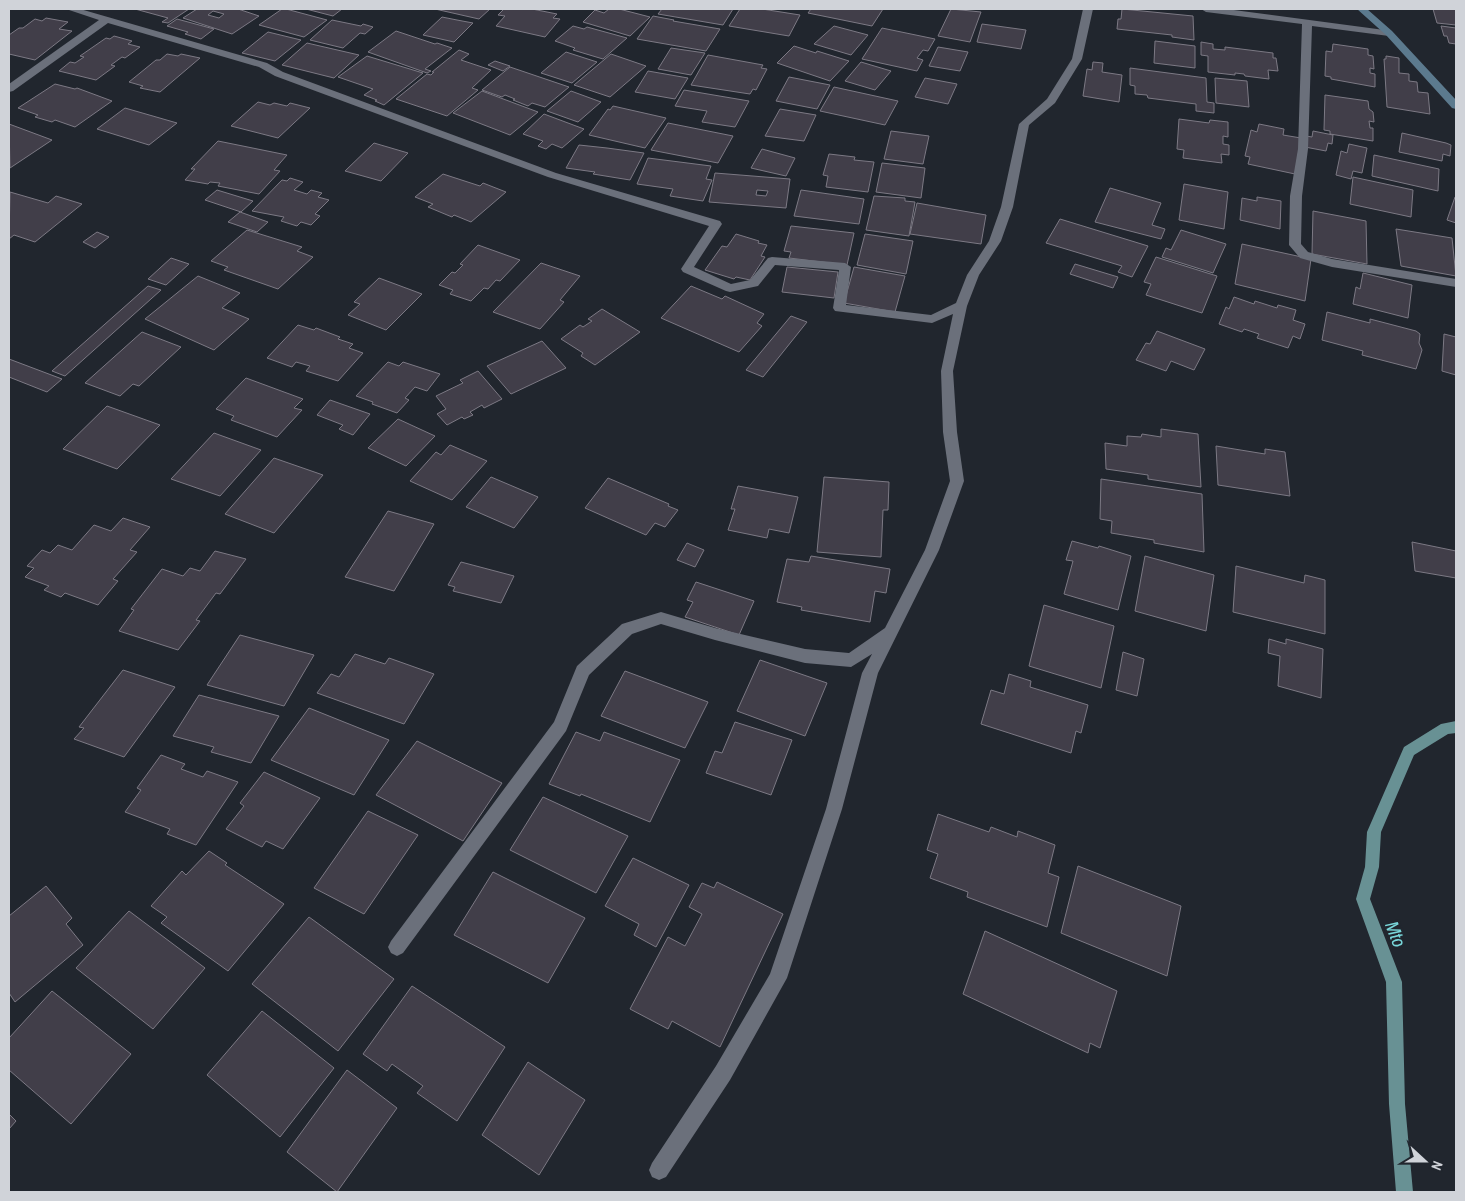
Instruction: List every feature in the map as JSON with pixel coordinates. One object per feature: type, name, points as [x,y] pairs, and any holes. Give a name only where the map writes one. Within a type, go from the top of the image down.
[{"type":"street","points":[[71,9],[263,65],[279,74],[552,175],[716,224],[687,269],[730,288],[754,283],[772,261],[845,267],[839,308],[932,319],[961,306]]},
{"type":"street","points":[[9,89],[84,34],[112,9]]},
{"type":"street","points":[[659,1170],[723,1072],[778,978],[834,809],[870,673],[932,550],[957,481],[950,432],[947,371],[961,306],[973,275],[995,241],[1007,208],[1024,124],[1051,101],[1077,59],[1088,9]]},
{"type":"street","points":[[1206,9],[1389,33]]},
{"type":"street","points":[[1362,9],[1389,33],[1456,106]]},
{"type":"street","points":[[1307,21],[1302,149],[1296,196],[1295,245],[1304,255],[1332,263],[1456,283]]},
{"type":"street","points":[[397,947],[560,726],[583,671],[627,629],[661,618],[715,634],[805,656],[850,660],[891,632]]},
{"type":"building","points":[[135,9],[189,9],[168,23],[162,22],[168,18]]},
{"type":"building","points":[[197,9],[238,9],[259,16],[232,34],[183,18]],"holes":[[[213,11],[224,14],[219,18],[208,15]]]},
{"type":"building","points":[[282,9],[327,20],[304,37],[259,25]]},
{"type":"building","points":[[306,9],[342,9],[333,16]]},
{"type":"building","points":[[435,9],[490,9],[479,19]]},
{"type":"building","points":[[504,9],[532,9],[557,14],[553,18],[560,19],[545,37],[496,26],[505,16],[498,15]]},
{"type":"building","points":[[609,9],[619,9],[650,17],[630,36],[583,22],[595,10],[604,13]]},
{"type":"building","points":[[662,9],[733,9],[723,25],[658,14]]},
{"type":"building","points":[[740,9],[762,9],[800,15],[789,36],[729,26]]},
{"type":"building","points":[[811,9],[883,9],[872,26],[808,13]]},
{"type":"building","points":[[951,9],[981,12],[970,42],[938,36]]},
{"type":"building","points":[[1122,9],[1193,16],[1194,40],[1172,37],[1172,35],[1117,29]]},
{"type":"building","points":[[1433,9],[1456,9],[1456,25],[1437,23]]},
{"type":"building","points":[[653,16],[720,29],[706,51],[637,39]]},
{"type":"building","points":[[442,17],[473,23],[454,42],[423,35]]},
{"type":"building","points":[[46,18],[68,22],[59,29],[72,31],[35,60],[9,54],[9,35],[35,19],[42,21]]},
{"type":"building","points":[[177,19],[214,29],[201,39],[185,34],[188,32],[167,26]]},
{"type":"building","points":[[332,20],[373,27],[365,34],[360,33],[343,48],[310,40]]},
{"type":"building","points":[[982,24],[1026,30],[1021,49],[977,42]]},
{"type":"building","points":[[573,26],[584,29],[587,27],[627,38],[603,59],[573,50],[575,48],[555,41]]},
{"type":"building","points":[[834,26],[868,35],[851,55],[814,44]]},
{"type":"building","points":[[1441,26],[1456,28],[1456,44],[1449,43],[1447,36],[1444,36]]},
{"type":"building","points":[[882,28],[935,39],[928,51],[923,50],[917,58],[923,60],[917,71],[862,59]]},
{"type":"building","points":[[396,31],[452,48],[425,69],[431,71],[427,73],[368,52]]},
{"type":"building","points":[[268,32],[301,40],[275,61],[242,53]]},
{"type":"building","points":[[114,36],[132,41],[128,44],[140,47],[111,65],[115,66],[96,80],[59,71],[70,62],[75,63],[84,57],[80,56],[106,38],[110,39]]},
{"type":"building","points":[[1155,41],[1195,46],[1195,68],[1154,63]]},
{"type":"building","points":[[1201,42],[1213,44],[1213,49],[1225,50],[1225,47],[1273,53],[1273,58],[1276,58],[1278,71],[1268,70],[1269,79],[1245,76],[1244,74],[1208,72],[1208,56],[1201,55]]},
{"type":"building","points":[[307,43],[359,55],[334,78],[282,65]]},
{"type":"building","points":[[1333,44],[1368,49],[1368,55],[1373,56],[1374,69],[1370,68],[1370,73],[1375,74],[1375,87],[1331,79],[1331,77],[1325,76],[1326,51],[1332,52]]},
{"type":"building","points":[[794,46],[849,61],[830,81],[777,63]]},
{"type":"building","points":[[938,47],[968,52],[960,71],[929,66]]},
{"type":"building","points":[[671,48],[705,53],[691,75],[658,69]]},
{"type":"building","points":[[459,50],[469,54],[461,60],[491,70],[472,88],[478,90],[447,116],[396,99],[427,74],[431,75],[434,72],[432,72]]},
{"type":"building","points":[[566,52],[597,62],[572,83],[541,73]]},
{"type":"building","points":[[167,54],[178,56],[181,54],[200,58],[160,92],[140,88],[143,86],[129,82],[156,60],[160,60]]},
{"type":"building","points":[[611,54],[646,66],[610,97],[574,85]]},
{"type":"building","points":[[708,55],[763,65],[761,68],[767,69],[756,90],[753,89],[750,94],[691,85]]},
{"type":"building","points":[[367,56],[423,73],[384,105],[364,95],[373,89],[338,77]]},
{"type":"building","points":[[1386,56],[1399,58],[1399,73],[1409,74],[1409,81],[1417,82],[1418,92],[1428,93],[1430,114],[1387,107],[1384,59],[1386,59]]},
{"type":"building","points":[[495,61],[510,66],[503,71],[488,65]]},
{"type":"building","points":[[861,62],[891,71],[875,90],[845,81]]},
{"type":"building","points":[[1093,62],[1103,63],[1102,72],[1122,75],[1119,102],[1083,96],[1087,69],[1092,70]]},
{"type":"building","points":[[510,67],[569,87],[545,107],[532,103],[528,106],[505,95],[502,97],[482,90]]},
{"type":"building","points":[[1130,68],[1206,78],[1207,102],[1214,103],[1214,113],[1196,111],[1196,104],[1148,98],[1147,95],[1135,94],[1135,86],[1130,85]]},
{"type":"building","points":[[648,71],[688,78],[675,99],[635,92]]},
{"type":"building","points":[[789,77],[830,85],[817,109],[776,101]]},
{"type":"building","points":[[925,78],[957,84],[948,104],[915,97]]},
{"type":"building","points":[[1215,78],[1247,81],[1249,107],[1216,103]]},
{"type":"building","points":[[55,84],[77,88],[112,101],[75,127],[55,120],[52,122],[35,117],[38,115],[18,108]]},
{"type":"building","points":[[834,87],[898,101],[885,125],[820,111]]},
{"type":"building","points":[[684,90],[749,101],[735,127],[702,122],[707,111],[675,106]]},
{"type":"building","points":[[482,91],[538,112],[510,135],[453,113]]},
{"type":"building","points":[[571,91],[601,102],[578,122],[547,111]]},
{"type":"building","points":[[1325,95],[1368,101],[1369,109],[1373,112],[1374,122],[1369,121],[1370,128],[1373,128],[1373,141],[1330,134],[1330,131],[1324,130]]},
{"type":"building","points":[[258,102],[287,106],[290,103],[310,108],[278,138],[231,126]]},
{"type":"building","points":[[613,106],[666,118],[645,148],[589,135],[608,109],[610,110]]},
{"type":"building","points":[[125,108],[177,123],[149,145],[97,129]]},
{"type":"building","points":[[780,109],[816,115],[804,141],[765,136]]},
{"type":"building","points":[[544,114],[584,129],[562,148],[552,144],[546,149],[538,146],[543,141],[523,134]]},
{"type":"building","points":[[1179,119],[1209,123],[1210,120],[1228,122],[1228,137],[1223,136],[1223,144],[1229,145],[1229,155],[1221,154],[1222,163],[1183,158],[1184,150],[1177,149]]},
{"type":"building","points":[[668,123],[733,136],[718,163],[651,150]]},
{"type":"building","points":[[9,124],[52,140],[10,168]]},
{"type":"building","points":[[1259,124],[1284,129],[1283,135],[1301,138],[1295,174],[1248,164],[1250,157],[1245,156],[1251,130],[1257,132]]},
{"type":"building","points":[[891,131],[929,136],[923,164],[884,159]]},
{"type":"building","points":[[1313,131],[1333,135],[1332,144],[1328,143],[1326,151],[1305,147],[1306,136],[1312,137]]},
{"type":"building","points":[[1402,133],[1451,145],[1450,156],[1443,154],[1442,161],[1399,152]]},
{"type":"building","points":[[218,141],[287,155],[274,170],[280,171],[259,194],[218,186],[220,183],[210,182],[208,184],[185,180],[195,169],[191,169]]},
{"type":"building","points":[[374,143],[408,153],[381,181],[345,171]]},
{"type":"building","points":[[1349,144],[1367,148],[1362,173],[1353,171],[1351,179],[1336,175],[1341,151],[1347,153]]},
{"type":"building","points":[[579,145],[644,153],[630,180],[566,168]]},
{"type":"building","points":[[762,149],[795,158],[786,176],[751,168]]},
{"type":"building","points":[[829,154],[855,157],[854,160],[874,162],[868,192],[826,187],[828,176],[823,175]]},
{"type":"building","points":[[1374,155],[1439,169],[1438,191],[1372,176]]},
{"type":"building","points":[[648,158],[711,166],[706,179],[712,180],[703,201],[670,196],[673,189],[637,184]]},
{"type":"building","points":[[882,163],[925,168],[921,198],[876,192]]},
{"type":"building","points":[[715,173],[790,179],[786,208],[709,202]],"holes":[[[757,190],[768,191],[766,196],[756,195]]]},
{"type":"building","points":[[443,174],[480,186],[483,183],[506,192],[471,222],[454,215],[452,217],[428,207],[433,204],[415,197]]},
{"type":"building","points":[[1353,177],[1413,190],[1411,217],[1350,204]]},
{"type":"building","points":[[290,178],[303,182],[294,190],[307,194],[311,190],[322,193],[318,197],[329,200],[315,214],[320,216],[311,225],[301,222],[297,226],[281,221],[284,217],[252,211],[282,180],[287,181]]},
{"type":"building","points":[[1184,184],[1228,192],[1224,229],[1179,220]]},
{"type":"building","points":[[1110,188],[1161,203],[1152,225],[1165,229],[1161,239],[1095,222]]},
{"type":"building","points":[[217,190],[253,201],[241,212],[205,200]]},
{"type":"building","points":[[801,190],[864,199],[859,224],[794,216]]},
{"type":"building","points":[[10,192],[48,203],[56,196],[82,204],[35,242],[14,235],[9,239]]},
{"type":"building","points":[[874,196],[905,198],[905,201],[915,202],[909,236],[866,230]]},
{"type":"building","points":[[1257,197],[1281,201],[1280,229],[1240,220],[1242,198],[1257,201]]},
{"type":"building","points":[[1456,198],[1456,223],[1447,220]]},
{"type":"building","points":[[917,203],[986,215],[981,244],[910,234]]},
{"type":"building","points":[[1313,211],[1366,221],[1367,264],[1312,254]]},
{"type":"building","points":[[240,212],[268,222],[257,232],[228,222]]},
{"type":"building","points":[[1060,219],[1148,246],[1132,277],[1118,272],[1122,266],[1046,243]]},
{"type":"building","points":[[791,226],[854,233],[847,265],[789,258],[791,252],[784,251]]},
{"type":"building","points":[[1396,229],[1452,238],[1456,276],[1401,266]]},
{"type":"building","points":[[247,230],[302,247],[297,251],[313,257],[278,289],[224,270],[228,267],[211,261]]},
{"type":"building","points":[[1181,230],[1226,244],[1213,273],[1162,257],[1166,248],[1171,250]]},
{"type":"building","points":[[97,232],[109,237],[95,248],[83,242]]},
{"type":"building","points":[[736,234],[767,245],[761,256],[765,257],[750,280],[736,277],[734,279],[705,270],[722,246],[727,247]]},
{"type":"building","points":[[865,234],[913,241],[906,274],[857,265]]},
{"type":"building","points":[[1242,244],[1311,259],[1305,301],[1235,284]]},
{"type":"building","points":[[478,245],[520,260],[500,281],[496,280],[488,289],[484,288],[471,301],[450,294],[453,290],[439,285],[452,272],[455,273],[463,265],[460,264]]},
{"type":"building","points":[[1156,257],[1217,276],[1202,313],[1146,295],[1151,284],[1144,282]]},
{"type":"building","points":[[171,258],[189,264],[166,285],[148,279]]},
{"type":"building","points":[[541,263],[580,276],[560,300],[564,302],[540,329],[493,312]]},
{"type":"building","points":[[1075,264],[1118,277],[1113,288],[1070,274]]},
{"type":"building","points":[[787,267],[838,272],[834,298],[782,292]]},
{"type":"building","points":[[854,267],[905,276],[895,312],[844,303]]},
{"type":"building","points":[[1363,273],[1412,285],[1408,318],[1353,304],[1356,287],[1360,289]]},
{"type":"building","points":[[198,276],[240,293],[222,308],[249,319],[214,350],[145,319]]},
{"type":"building","points":[[379,278],[422,294],[386,330],[348,315],[360,304],[354,302]]},
{"type":"building","points":[[148,286],[161,290],[65,376],[52,371]]},
{"type":"building","points":[[691,286],[722,299],[725,296],[764,314],[757,323],[762,326],[739,352],[661,318]]},
{"type":"building","points":[[1234,297],[1254,304],[1255,301],[1277,308],[1278,305],[1296,310],[1293,320],[1305,324],[1300,339],[1293,336],[1288,348],[1257,338],[1259,334],[1244,329],[1242,332],[1219,324],[1226,307],[1229,309]]},
{"type":"building","points":[[602,309],[640,332],[595,365],[581,356],[583,353],[561,339],[580,325],[583,327],[592,321],[588,319]]},
{"type":"building","points":[[1327,312],[1370,323],[1370,319],[1416,331],[1420,334],[1419,343],[1422,350],[1416,369],[1362,355],[1363,351],[1322,340]]},
{"type":"building","points":[[791,316],[807,322],[763,377],[746,370]]},
{"type":"building","points":[[298,325],[314,330],[316,328],[340,337],[338,339],[353,344],[349,348],[363,353],[338,381],[306,371],[310,366],[296,362],[292,367],[267,358]]},
{"type":"building","points":[[1157,331],[1205,349],[1194,370],[1171,361],[1166,371],[1136,360],[1146,343],[1150,344]]},
{"type":"building","points":[[142,332],[181,347],[139,386],[133,384],[120,396],[85,383]]},
{"type":"building","points":[[1444,334],[1456,337],[1456,375],[1442,371]]},
{"type":"building","points":[[542,341],[566,368],[511,394],[487,366]]},
{"type":"building","points":[[9,359],[62,379],[47,392],[9,377]]},
{"type":"building","points":[[388,362],[399,366],[403,362],[440,374],[427,391],[415,387],[405,398],[409,400],[397,413],[356,396]]},
{"type":"building","points":[[478,371],[502,399],[484,408],[482,405],[470,412],[473,415],[464,419],[462,417],[447,425],[437,414],[446,409],[436,396],[463,383],[460,380]]},
{"type":"building","points":[[246,378],[303,399],[294,408],[302,410],[277,437],[231,420],[234,416],[216,409]]},
{"type":"building","points":[[330,400],[370,414],[353,435],[339,429],[343,425],[317,415]]},
{"type":"building","points":[[107,406],[160,425],[117,469],[63,449]]},
{"type":"building","points":[[398,419],[435,436],[406,466],[368,448]]},
{"type":"building","points":[[1161,429],[1198,434],[1201,487],[1148,479],[1148,475],[1106,469],[1105,443],[1127,446],[1127,436],[1141,437],[1142,434],[1161,437]]},
{"type":"building","points":[[214,433],[261,450],[220,496],[171,479]]},
{"type":"building","points":[[450,445],[487,461],[452,500],[410,481],[436,452],[441,455]]},
{"type":"building","points":[[1216,446],[1265,454],[1265,449],[1285,452],[1290,496],[1218,485]]},
{"type":"building","points":[[274,458],[323,475],[274,533],[225,514]]},
{"type":"building","points":[[491,477],[538,497],[514,528],[466,507]]},
{"type":"building","points":[[824,477],[889,482],[888,510],[883,510],[881,557],[817,552]]},
{"type":"building","points":[[608,478],[669,504],[668,506],[678,510],[665,527],[655,523],[646,535],[585,508]]},
{"type":"building","points":[[1101,479],[1202,494],[1204,552],[1154,543],[1154,540],[1111,533],[1112,521],[1100,519]]},
{"type":"building","points":[[738,486],[798,497],[789,533],[769,529],[767,538],[728,530],[735,509],[731,509]]},
{"type":"building","points":[[388,511],[434,524],[394,591],[345,577]]},
{"type":"building","points":[[123,518],[150,527],[130,550],[137,552],[113,579],[118,581],[98,605],[65,593],[61,597],[44,590],[49,586],[25,577],[34,568],[27,566],[42,550],[50,553],[58,545],[72,550],[94,525],[111,531]]},
{"type":"building","points":[[1072,541],[1098,548],[1099,546],[1131,556],[1118,610],[1064,594],[1073,561],[1066,560]]},
{"type":"building","points":[[1412,542],[1456,551],[1456,578],[1415,571]]},
{"type":"building","points":[[687,543],[704,550],[695,567],[677,560]]},
{"type":"building","points":[[215,551],[246,559],[220,594],[216,593],[196,620],[200,621],[178,650],[119,631],[134,610],[131,609],[162,569],[183,576],[190,568],[200,571]]},
{"type":"building","points":[[811,556],[890,569],[886,593],[875,591],[870,622],[801,610],[802,607],[777,602],[787,559],[809,562]]},
{"type":"building","points":[[1145,556],[1214,575],[1206,631],[1135,611]]},
{"type":"building","points":[[461,562],[514,576],[501,603],[453,591],[455,587],[448,585]]},
{"type":"building","points":[[1236,566],[1304,583],[1305,575],[1325,580],[1325,634],[1233,612]]},
{"type":"building","points":[[696,582],[754,601],[739,635],[685,617],[693,602],[687,600]]},
{"type":"building","points":[[1044,605],[1114,626],[1101,688],[1029,666]]},
{"type":"building","points":[[240,635],[314,655],[284,706],[207,685]]},
{"type":"building","points":[[1269,639],[1286,644],[1286,639],[1323,649],[1321,698],[1278,686],[1280,656],[1268,653]]},
{"type":"building","points":[[1123,652],[1144,659],[1137,696],[1116,690]]},
{"type":"building","points":[[355,654],[385,664],[389,658],[434,674],[404,724],[317,693],[331,674],[339,677]]},
{"type":"building","points":[[760,660],[827,683],[805,736],[737,711]]},
{"type":"building","points":[[123,670],[175,687],[124,757],[74,739],[84,728],[79,727]]},
{"type":"building","points":[[625,671],[708,702],[685,748],[601,716]]},
{"type":"building","points":[[1009,674],[1031,681],[1030,687],[1088,705],[1081,733],[1076,731],[1071,753],[981,724],[991,690],[1004,694]]},
{"type":"building","points":[[199,695],[279,716],[251,763],[211,752],[214,747],[173,736]]},
{"type":"building","points":[[309,708],[389,740],[354,795],[271,760]]},
{"type":"building","points":[[735,722],[792,740],[771,795],[706,773],[715,751],[722,753]]},
{"type":"building","points":[[576,732],[600,741],[604,732],[680,760],[650,822],[581,794],[580,796],[549,784]]},
{"type":"building","points":[[417,741],[502,783],[463,841],[376,795]]},
{"type":"building","points":[[161,755],[185,764],[181,769],[203,777],[207,771],[238,782],[196,845],[167,834],[170,829],[125,812],[141,790],[137,788]]},
{"type":"building","points":[[264,772],[320,798],[283,849],[266,841],[262,847],[226,829],[244,806],[240,803]]},
{"type":"building","points":[[543,797],[628,836],[596,893],[510,850]]},
{"type":"building","points":[[368,811],[418,835],[364,914],[314,888]]},
{"type":"building","points":[[938,814],[989,832],[991,827],[1017,837],[1018,831],[1055,845],[1048,873],[1059,877],[1047,927],[967,897],[968,892],[930,878],[938,854],[927,850]]},
{"type":"building","points":[[209,851],[227,863],[225,865],[284,904],[228,971],[161,923],[167,917],[151,906],[182,871],[186,875]]},
{"type":"building","points":[[633,858],[689,885],[656,947],[634,935],[639,924],[605,906]]},
{"type":"building","points":[[1078,866],[1181,906],[1167,976],[1061,933]]},
{"type":"building","points":[[493,872],[585,918],[548,983],[454,935]]},
{"type":"building","points":[[717,882],[783,914],[720,1047],[672,1021],[668,1029],[630,1009],[668,937],[685,946],[702,914],[689,907],[702,883],[714,888]]},
{"type":"building","points":[[46,886],[72,918],[66,924],[83,945],[15,1002],[9,993],[9,916]]},
{"type":"building","points":[[129,911],[205,968],[153,1029],[76,968]]},
{"type":"building","points":[[309,917],[394,979],[338,1051],[252,984]]},
{"type":"building","points":[[985,931],[1117,991],[1100,1048],[1090,1043],[1088,1053],[963,994]]},
{"type":"building","points":[[412,986],[505,1047],[457,1121],[417,1093],[423,1086],[392,1064],[387,1071],[363,1054]]},
{"type":"building","points":[[52,991],[131,1054],[71,1124],[9,1070],[9,1038]]},
{"type":"building","points":[[262,1011],[334,1068],[280,1137],[207,1075]]},
{"type":"building","points":[[528,1062],[585,1100],[539,1175],[482,1135]]},
{"type":"building","points":[[347,1070],[397,1108],[337,1192],[287,1152]]},
{"type":"building","points":[[9,1114],[16,1121],[9,1129]]},
{"type":"waterway","name":"Mto","points":[[1404,1192],[1397,1104],[1394,982],[1363,899],[1372,867],[1374,832],[1409,751],[1446,728],[1456,727]]}]
